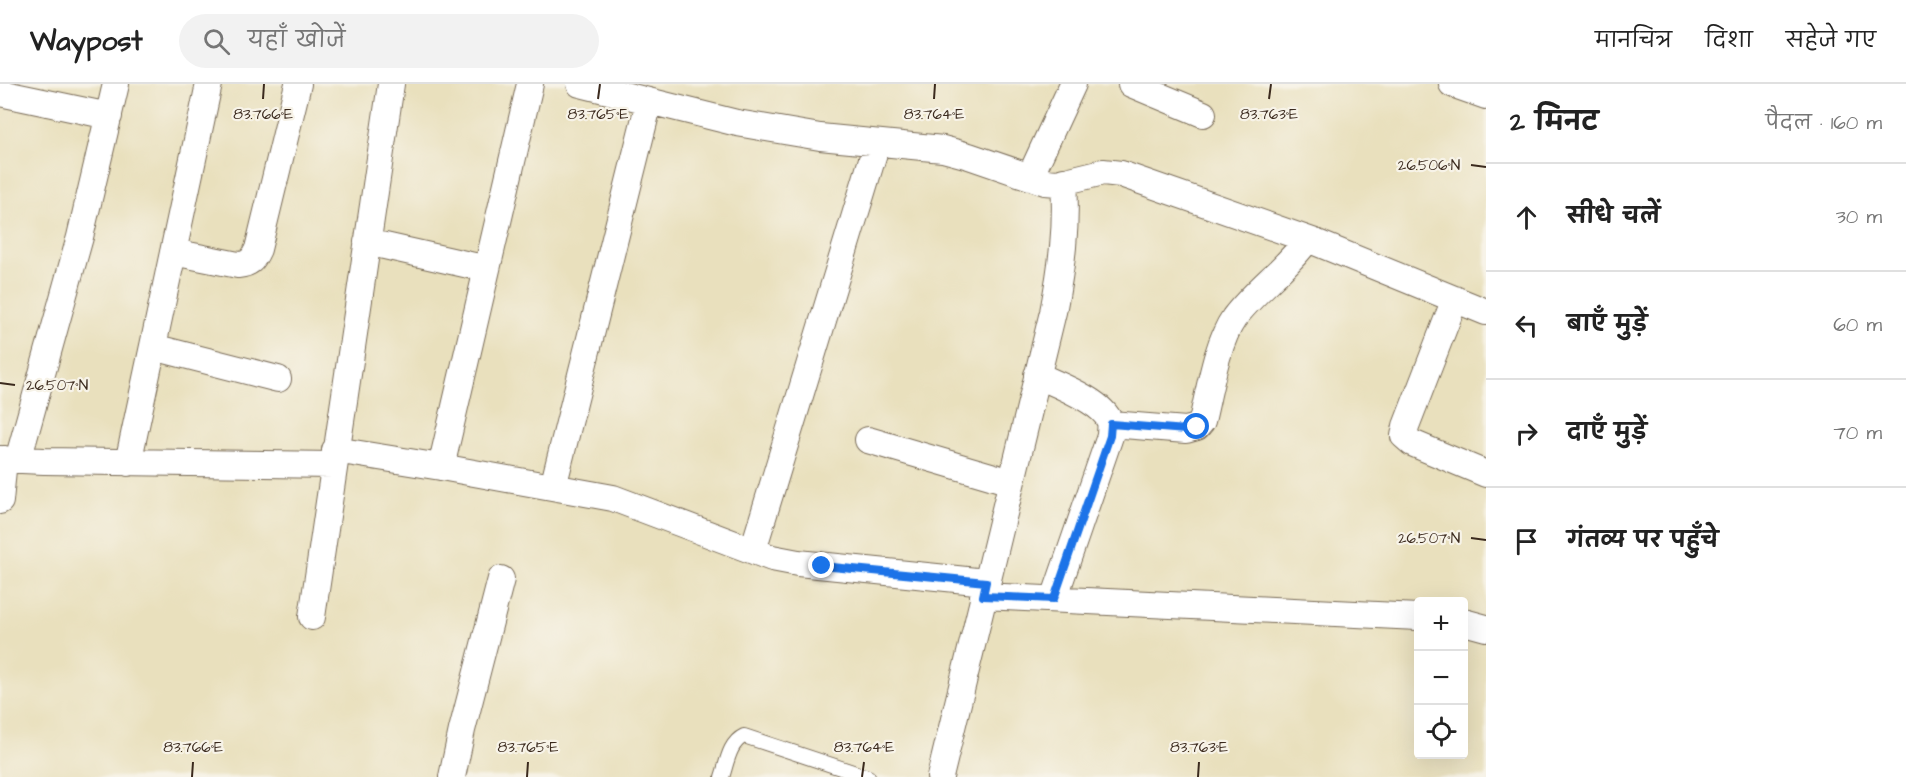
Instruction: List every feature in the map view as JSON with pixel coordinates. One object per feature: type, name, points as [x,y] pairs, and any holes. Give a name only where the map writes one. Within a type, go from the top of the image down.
[{"type":"street","points":[[0,501],[7,459],[80,237],[116,84]]},
{"type":"street","points":[[128,463],[209,84]]},
{"type":"street","points":[[173,252],[238,265],[247,264],[253,259],[258,249],[298,84]]},
{"type":"street","points":[[312,617],[391,84]]},
{"type":"street","points":[[441,467],[530,84]]},
{"type":"street","points":[[580,84],[737,123],[820,137],[943,149],[1045,182],[1064,181],[1103,172],[1121,174],[1306,240],[1486,312]]},
{"type":"street","points":[[1030,177],[1073,84]]},
{"type":"street","points":[[1131,84],[1203,114]]},
{"type":"street","points":[[1452,84],[1486,96]]},
{"type":"street","points":[[0,93],[109,116]]},
{"type":"street","points":[[553,487],[649,102]]},
{"type":"street","points":[[753,550],[877,143]]},
{"type":"street","points":[[940,777],[1053,312],[1064,250],[1067,217],[1064,181]]},
{"type":"street","points":[[1111,424],[1186,430],[1197,427],[1202,421],[1222,342],[1232,321],[1245,304],[1296,255],[1306,240]]},
{"type":"street","points":[[367,242],[487,269]]},
{"type":"street","points":[[1455,299],[1404,436],[1412,443],[1486,474]]},
{"type":"street","points":[[153,347],[278,379]]},
{"type":"street","points":[[1037,375],[1092,402],[1106,415],[1111,424],[1110,436],[1054,599]]},
{"type":"street","points":[[868,440],[1011,483]]},
{"type":"street","points":[[7,459],[128,463],[334,458],[441,467],[613,498],[772,558],[798,563],[1054,599],[1414,617]]},
{"type":"street","points":[[452,777],[501,579]]},
{"type":"street","points":[[1468,623],[1486,628]]},
{"type":"lane","points":[[722,777],[731,749],[736,740],[744,736],[868,777]]},
{"type":"route","points":[[822,566],[986,582],[983,596],[1054,599],[1110,436],[1111,424],[1186,430],[1197,427]]}]
